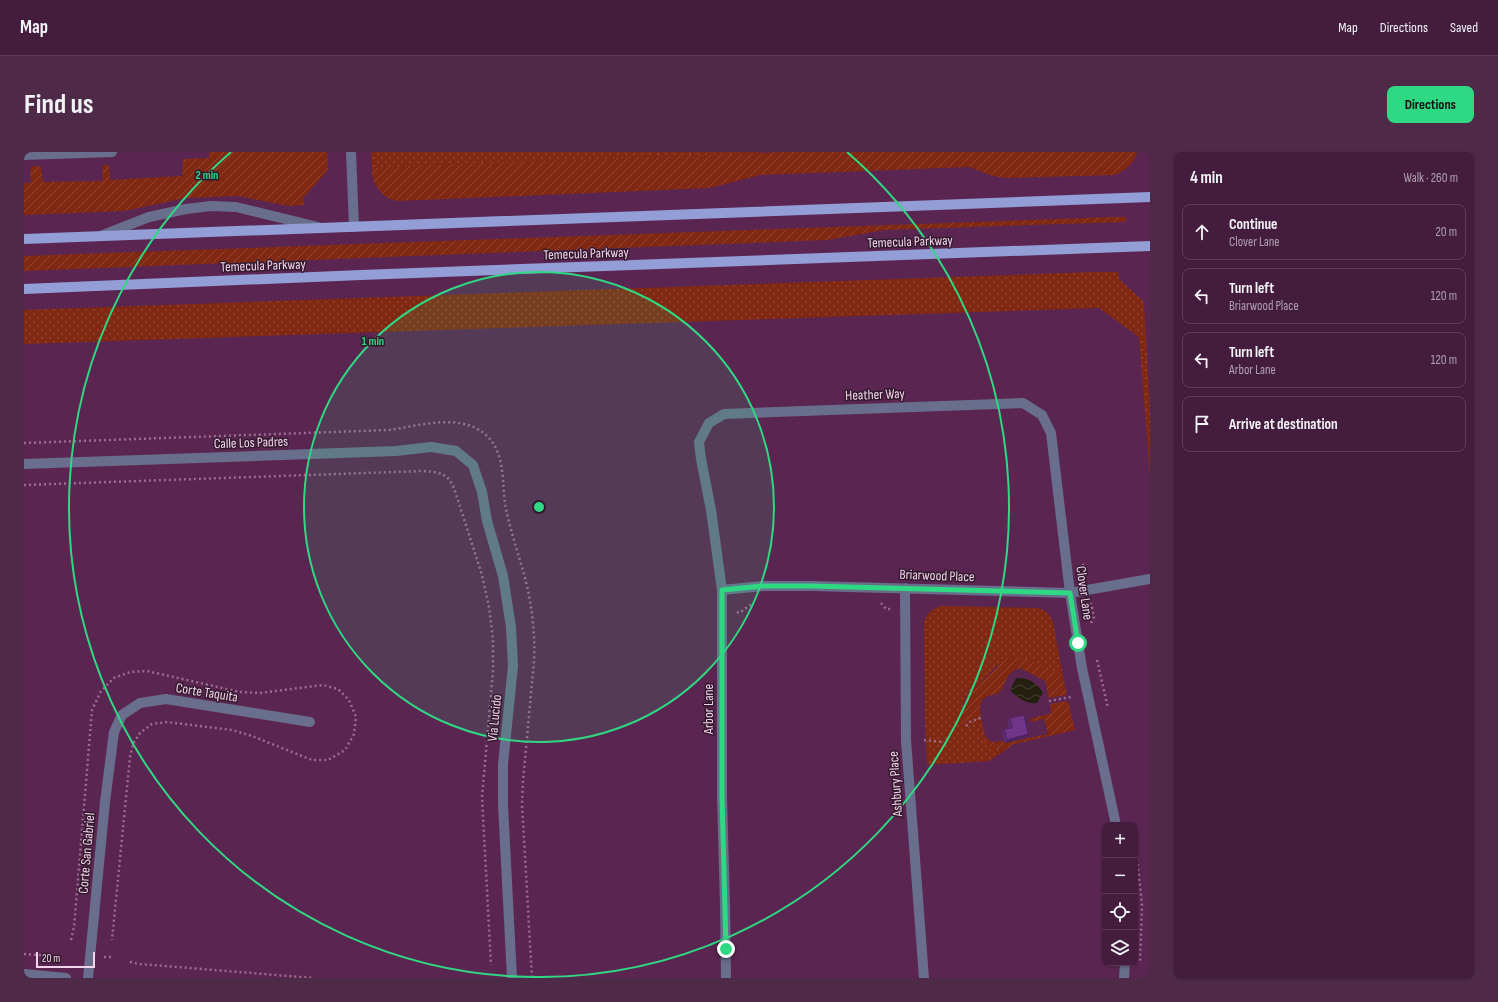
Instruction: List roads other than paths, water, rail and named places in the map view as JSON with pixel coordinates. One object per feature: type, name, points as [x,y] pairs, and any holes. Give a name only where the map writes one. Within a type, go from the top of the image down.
[{"type":"main road","points":[[24,239],[1150,197]]},
{"type":"main road","name":"Temecula Parkway","points":[[24,289],[1150,246]]},
{"type":"street","points":[[24,155],[112,152]]},
{"type":"street","points":[[351,152],[354,227]]},
{"type":"street","points":[[100,236],[149,217],[186,209],[211,206],[236,207],[326,228]]},
{"type":"street","name":"Heather Way","points":[[699,442],[709,423],[724,414],[1023,403],[1042,415],[1050,434]]},
{"type":"street","name":"Clover Lane","points":[[1050,434],[1070,593],[1082,668],[1115,822]]},
{"type":"street","name":"Arbor Lane","points":[[699,442],[711,510],[722,590],[722,796],[726,905],[726,978]]},
{"type":"street","name":"Calle Los Padres","points":[[24,464],[396,451],[431,447],[456,451],[473,465]]},
{"type":"street","name":"Via Lucido","points":[[473,465],[482,492],[487,521],[503,576],[511,627],[513,666],[503,764],[503,798],[512,978]]},
{"type":"street","name":"Briarwood Place","points":[[722,590],[763,586],[905,588],[1070,593],[1150,579]]},
{"type":"street","name":"Ashbury Place","points":[[905,588],[906,740],[924,978]]},
{"type":"street","name":"Corte Taquita","points":[[114,732],[122,715],[140,703],[166,699],[310,722]]},
{"type":"street","name":"Corte San Gabriel","points":[[88,978],[105,802],[114,732]]},
{"type":"street","points":[[1124,978],[1125,966]]},
{"type":"street","points":[[24,974],[66,978]]},
{"type":"water","points":[[1016,678],[1028,680],[1041,689],[1043,693],[1037,703],[1029,703],[1022,700],[1010,690]]}]
